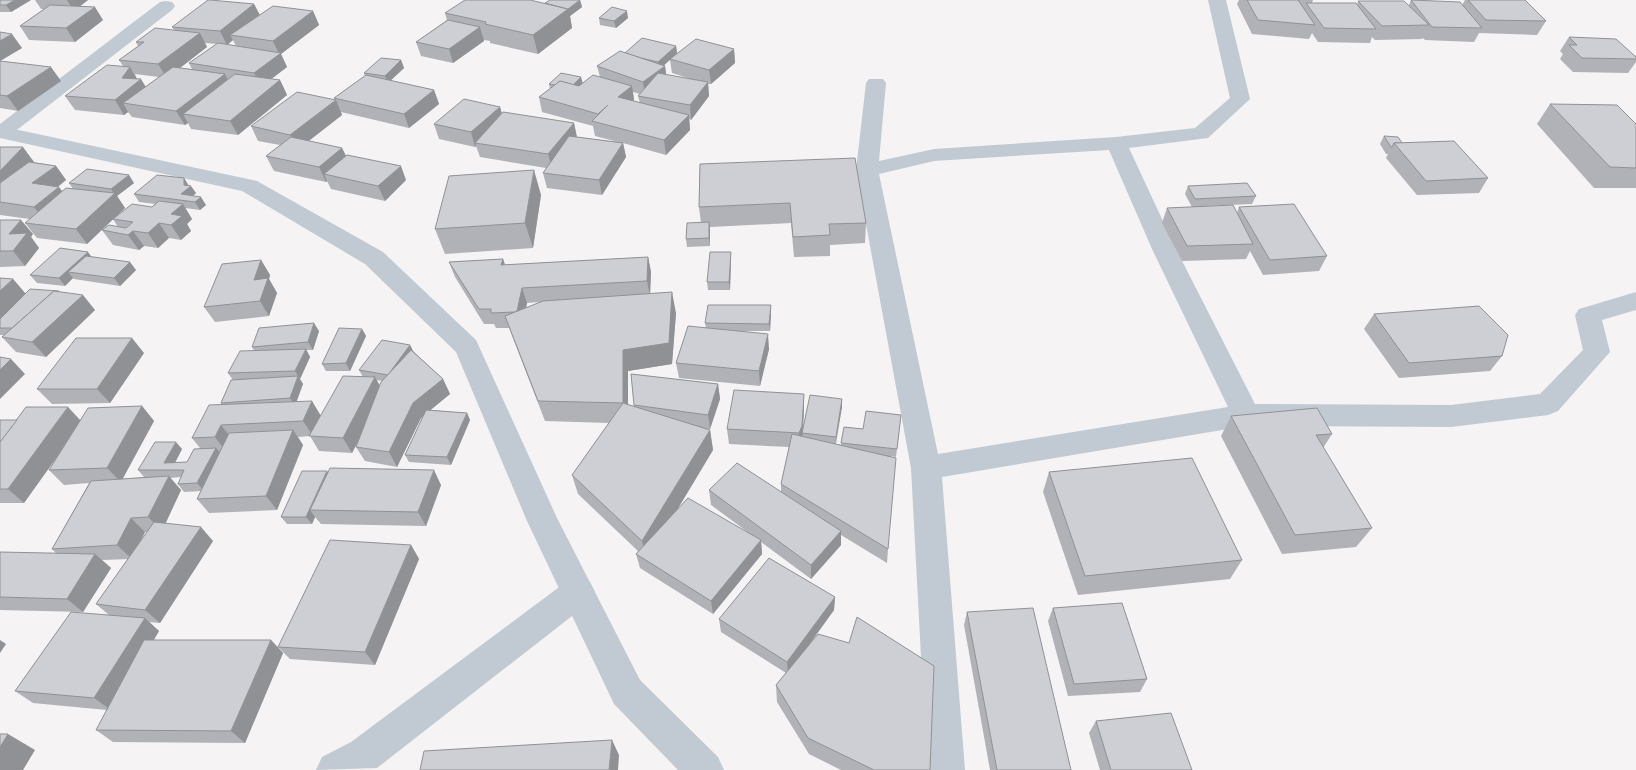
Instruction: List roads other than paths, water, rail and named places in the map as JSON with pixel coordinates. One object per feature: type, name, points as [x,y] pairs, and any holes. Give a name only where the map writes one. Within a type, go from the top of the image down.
[{"type":"street","points":[[868,170],[934,155],[1116,143],[1202,134],[1240,99],[1217,0]]},
{"type":"street","points":[[1,132],[166,6]]},
{"type":"street","points":[[876,83],[868,170],[926,468],[946,770]]},
{"type":"street","points":[[1,132],[249,186],[374,258],[467,347],[543,521],[627,692],[705,770]]},
{"type":"street","points":[[1116,143],[1164,248],[1246,415]]},
{"type":"street","points":[[926,468],[1246,415],[1451,416],[1548,404],[1597,352],[1588,315],[1636,301]]},
{"type":"street","points":[[335,770],[364,755],[578,592]]}]
